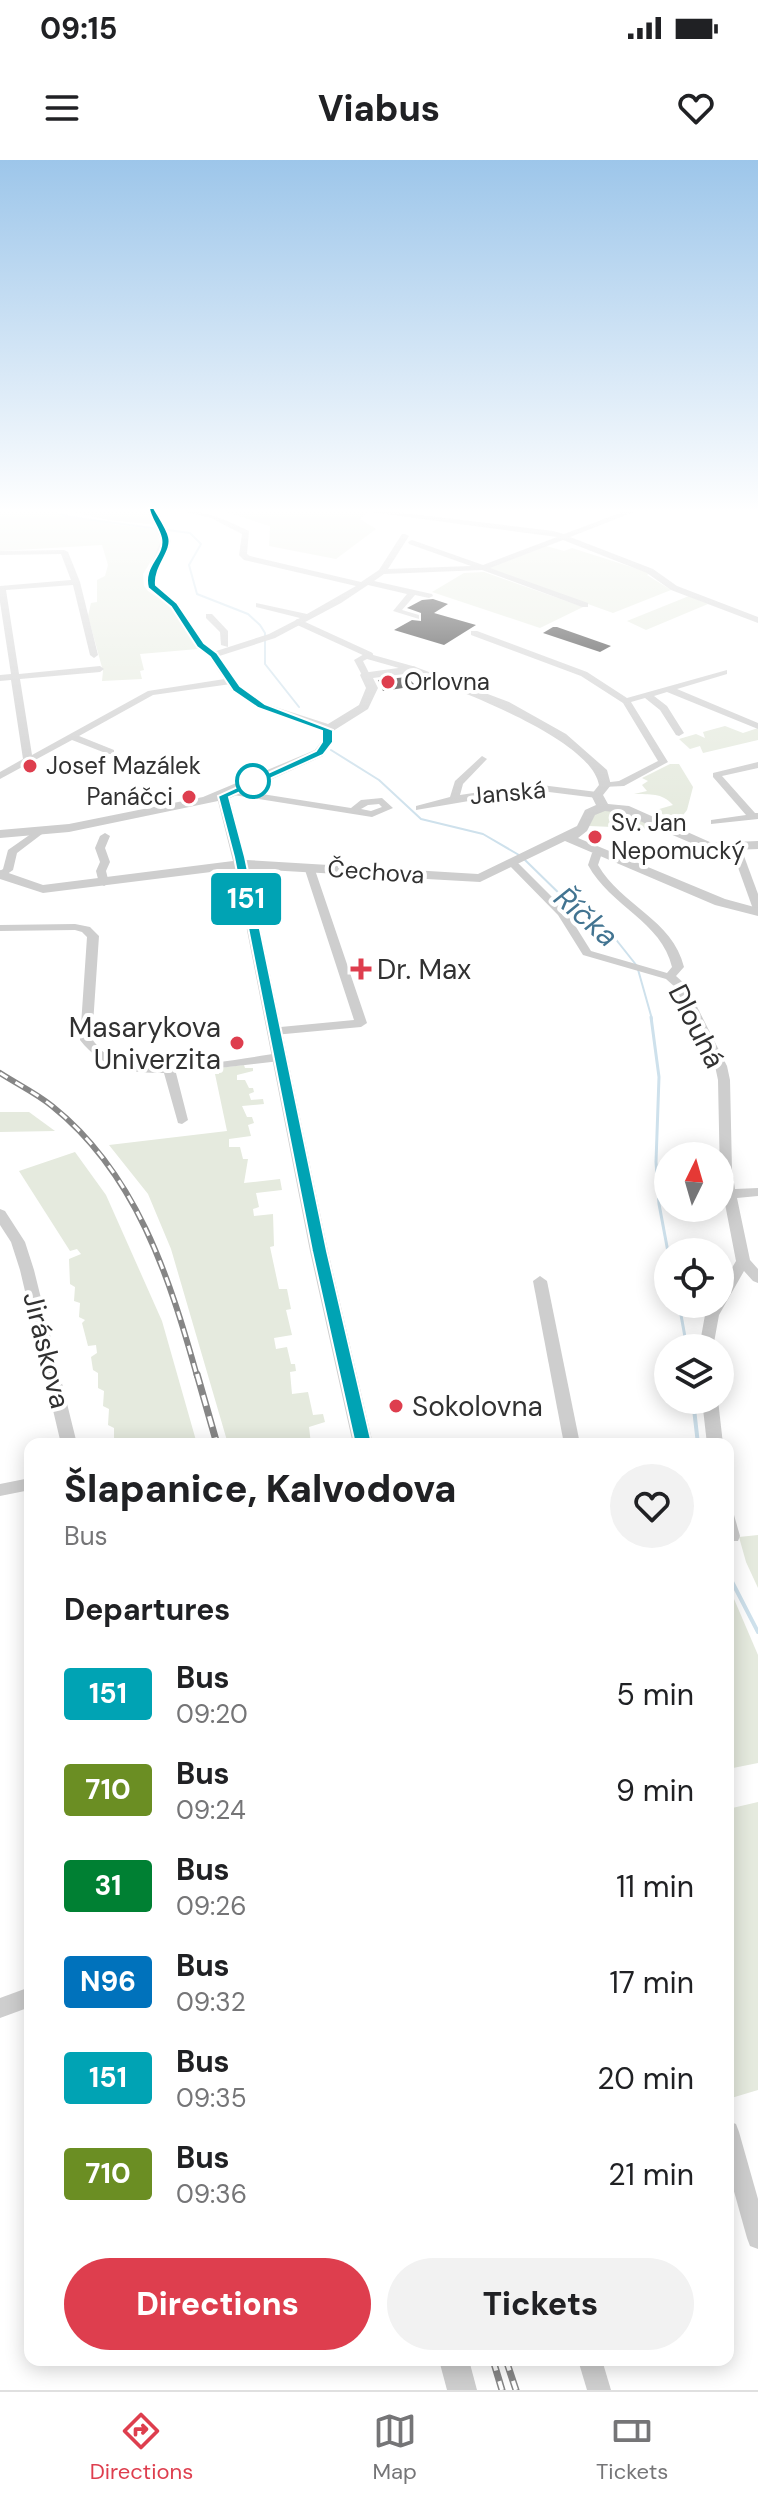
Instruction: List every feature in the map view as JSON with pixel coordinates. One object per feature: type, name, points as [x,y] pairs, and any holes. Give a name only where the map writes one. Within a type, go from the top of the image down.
[{"type":"street","points":[[5,614],[28,760]]},
{"type":"street","points":[[84,614],[94,655]]},
{"type":"street","points":[[180,614],[200,645],[210,652],[231,681],[262,706],[327,730]]},
{"type":"street","points":[[296,614],[308,617]]},
{"type":"street","points":[[210,652],[225,645],[269,637],[313,614]]},
{"type":"street","points":[[407,614],[416,617]]},
{"type":"street","points":[[209,616],[224,631],[225,645]]},
{"type":"street","points":[[298,622],[370,655],[519,711],[562,737],[603,791],[624,809],[710,847],[758,845]]},
{"type":"street","points":[[474,633],[586,674],[626,701],[663,762],[603,791]]},
{"type":"street","points":[[333,638],[348,651]]},
{"type":"street","points":[[210,652],[255,640]]},
{"type":"street","points":[[327,730],[367,702],[372,688],[358,660],[370,655]]},
{"type":"street","points":[[0,678],[100,669]]},
{"type":"street","points":[[366,675],[413,669]]},
{"type":"street","points":[[626,701],[724,672]]},
{"type":"street","points":[[0,776],[151,693],[231,681]]},
{"type":"street","points":[[669,689],[758,726]]},
{"type":"street","points":[[647,695],[664,708],[679,733]]},
{"type":"street","points":[[0,834],[38,832],[153,812],[227,794],[319,753],[327,742],[327,730]]},
{"type":"street","points":[[72,737],[111,752]]},
{"type":"street","points":[[454,799],[458,783],[482,759]]},
{"type":"street","points":[[756,816],[716,775],[758,765]]},
{"type":"street","name":"Janská","points":[[420,808],[454,799],[533,787],[603,791]]},
{"type":"street","name":"Čechova","points":[[1,875],[43,889],[240,864],[480,878],[587,823],[603,791]]},
{"type":"street","points":[[227,794],[354,810]]},
{"type":"street","points":[[227,794],[274,1031],[362,1438]]},
{"type":"street","points":[[715,822],[756,816]]},
{"type":"street","name":"Čechova","points":[[1,875],[8,870],[12,852],[38,832]]},
{"type":"street","points":[[572,833],[571,840],[592,851],[720,902],[758,910]]},
{"type":"street","points":[[104,883],[101,871],[105,862],[100,848],[105,836]]},
{"type":"street","points":[[543,846],[566,844],[592,851]]},
{"type":"street","points":[[736,848],[758,910]]},
{"type":"street","name":"Dlouhá","points":[[592,851],[593,865],[603,883],[662,936],[678,960],[678,967],[670,977],[680,985],[721,1066],[725,1142]]},
{"type":"street","points":[[518,858],[562,913],[587,953],[623,966],[670,977]]},
{"type":"street","points":[[274,1031],[361,1023],[309,867]]},
{"type":"street","points":[[0,928],[75,927],[86,929],[93,936],[86,1040],[91,1050],[105,1061],[127,1068],[169,1068],[280,1057]]},
{"type":"street","points":[[169,1068],[182,1120]]},
{"type":"street","points":[[734,1194],[758,1192]]},
{"type":"street","name":"Jiráskova","points":[[0,1214],[18,1242],[27,1270],[68,1438]]},
{"type":"street","name":"Dlouhá","points":[[734,1215],[743,1261]]},
{"type":"street","points":[[734,1276],[743,1261],[758,1278]]},
{"type":"street","points":[[540,1281],[571,1438]]},
{"type":"street","points":[[712,1414],[714,1438]]},
{"type":"street","points":[[0,1490],[24,1485]]},
{"type":"street","points":[[0,2008],[24,1999]]},
{"type":"street","points":[[734,2153],[758,2238]]},
{"type":"street","points":[[456,2366],[462,2390]]},
{"type":"street","points":[[592,2366],[599,2390]]},
{"type":"shaded area","points":[[176,614],[198,649],[140,654],[144,670],[140,671],[142,679],[102,681],[103,671],[88,616]]},
{"type":"shaded area","points":[[498,614],[569,614],[540,628]]},
{"type":"shaded area","points":[[644,614],[684,614],[646,630],[627,621]]},
{"type":"shaded area","points":[[725,726],[743,733],[758,728],[758,740],[703,753],[700,746],[690,749],[679,739],[696,734],[705,738],[703,732]]},
{"type":"shaded area","points":[[670,764],[679,764],[693,787],[687,810],[680,819],[673,821],[656,810],[673,805],[669,801],[655,795],[634,794],[647,791],[642,785],[648,781],[642,778]]},
{"type":"shaded area","points":[[613,809],[660,829],[589,826],[595,813]]},
{"type":"shaded area","points":[[244,1065],[245,1068],[253,1068],[253,1071],[237,1075],[237,1080],[245,1080],[249,1088],[253,1088],[254,1092],[249,1094],[251,1100],[263,1099],[264,1104],[242,1106],[254,1123],[248,1125],[251,1136],[229,1139],[229,1147],[240,1147],[243,1159],[248,1159],[244,1183],[280,1179],[282,1190],[256,1193],[259,1207],[253,1209],[254,1216],[273,1214],[274,1246],[270,1247],[279,1289],[287,1289],[291,1309],[286,1310],[292,1335],[274,1338],[276,1349],[287,1347],[291,1364],[295,1364],[296,1371],[290,1372],[292,1394],[308,1392],[313,1415],[323,1414],[325,1422],[309,1427],[310,1438],[226,1438],[171,1249],[148,1194],[109,1145],[227,1131],[215,1074],[219,1074],[218,1068]]},
{"type":"shaded area","points":[[0,1112],[29,1112],[55,1131],[0,1132]]},
{"type":"shaded area","points":[[75,1152],[106,1195],[162,1321],[195,1438],[114,1438],[114,1428],[108,1425],[109,1409],[103,1406],[104,1391],[98,1388],[98,1373],[93,1370],[91,1357],[97,1353],[96,1345],[88,1346],[82,1323],[85,1320],[79,1317],[80,1303],[74,1301],[75,1287],[70,1284],[69,1259],[81,1254],[77,1249],[70,1251],[19,1171]]},
{"type":"shaded area","points":[[758,1535],[758,1588],[739,1537]]},
{"type":"shaded area","points":[[734,1599],[758,1655],[758,1763],[734,1768]]},
{"type":"shaded area","points":[[758,1802],[758,2090],[734,2097],[734,1808]]},
{"type":"building","points":[[421,614],[438,614],[476,625],[444,645],[394,630],[412,620],[421,621]]},
{"type":"building","points":[[553,627],[611,646],[600,652],[543,633]]},
{"type":"building","points":[[407,677],[416,686],[383,691],[378,680]]},
{"type":"waterway","name":"Říčka","points":[[248,614],[265,633],[265,664],[299,707]]},
{"type":"waterway","name":"Říčka","points":[[331,750],[379,780],[421,819],[483,834],[519,855]]},
{"type":"waterway","name":"Říčka","points":[[525,860],[568,902],[610,932],[637,966],[652,1019]]},
{"type":"waterway","name":"Říčka","points":[[651,1017],[659,1077],[656,1162],[665,1238]]},
{"type":"waterway","name":"Říčka","points":[[682,1318],[684,1334]]},
{"type":"waterway","name":"Říčka","points":[[695,1414],[697,1438]]},
{"type":"waterway","name":"Říčka","points":[[734,1586],[758,1632]]},
{"type":"railway","points":[[0,1073],[46,1101],[81,1133],[106,1162],[146,1229],[161,1264],[197,1376]]},
{"type":"railway","points":[[197,1374],[215,1438]]},
{"type":"railway","points":[[495,2366],[502,2390]]},
{"type":"railway","points":[[508,2366],[516,2390]]},
{"type":"bus line","name":"151","points":[[180,614],[200,645],[213,655],[236,689],[262,706],[321,725],[327,730],[329,738],[319,753],[223,796],[239,857],[319,1251],[362,1438]]},
{"type":"place","name":"Orlovna","points":[[388,682]]},
{"type":"place","name":"Josef Mazálek","points":[[30,766]]},
{"type":"place","name":"Panáčci","points":[[189,797]]},
{"type":"place","name":"Sv. Jan Nepomucký","points":[[595,837]]},
{"type":"place","name":"Dr. Max","points":[[361,969]]},
{"type":"place","name":"Masarykova Univerzita","points":[[237,1043]]},
{"type":"place","name":"Sokolovna","points":[[396,1406]]}]
